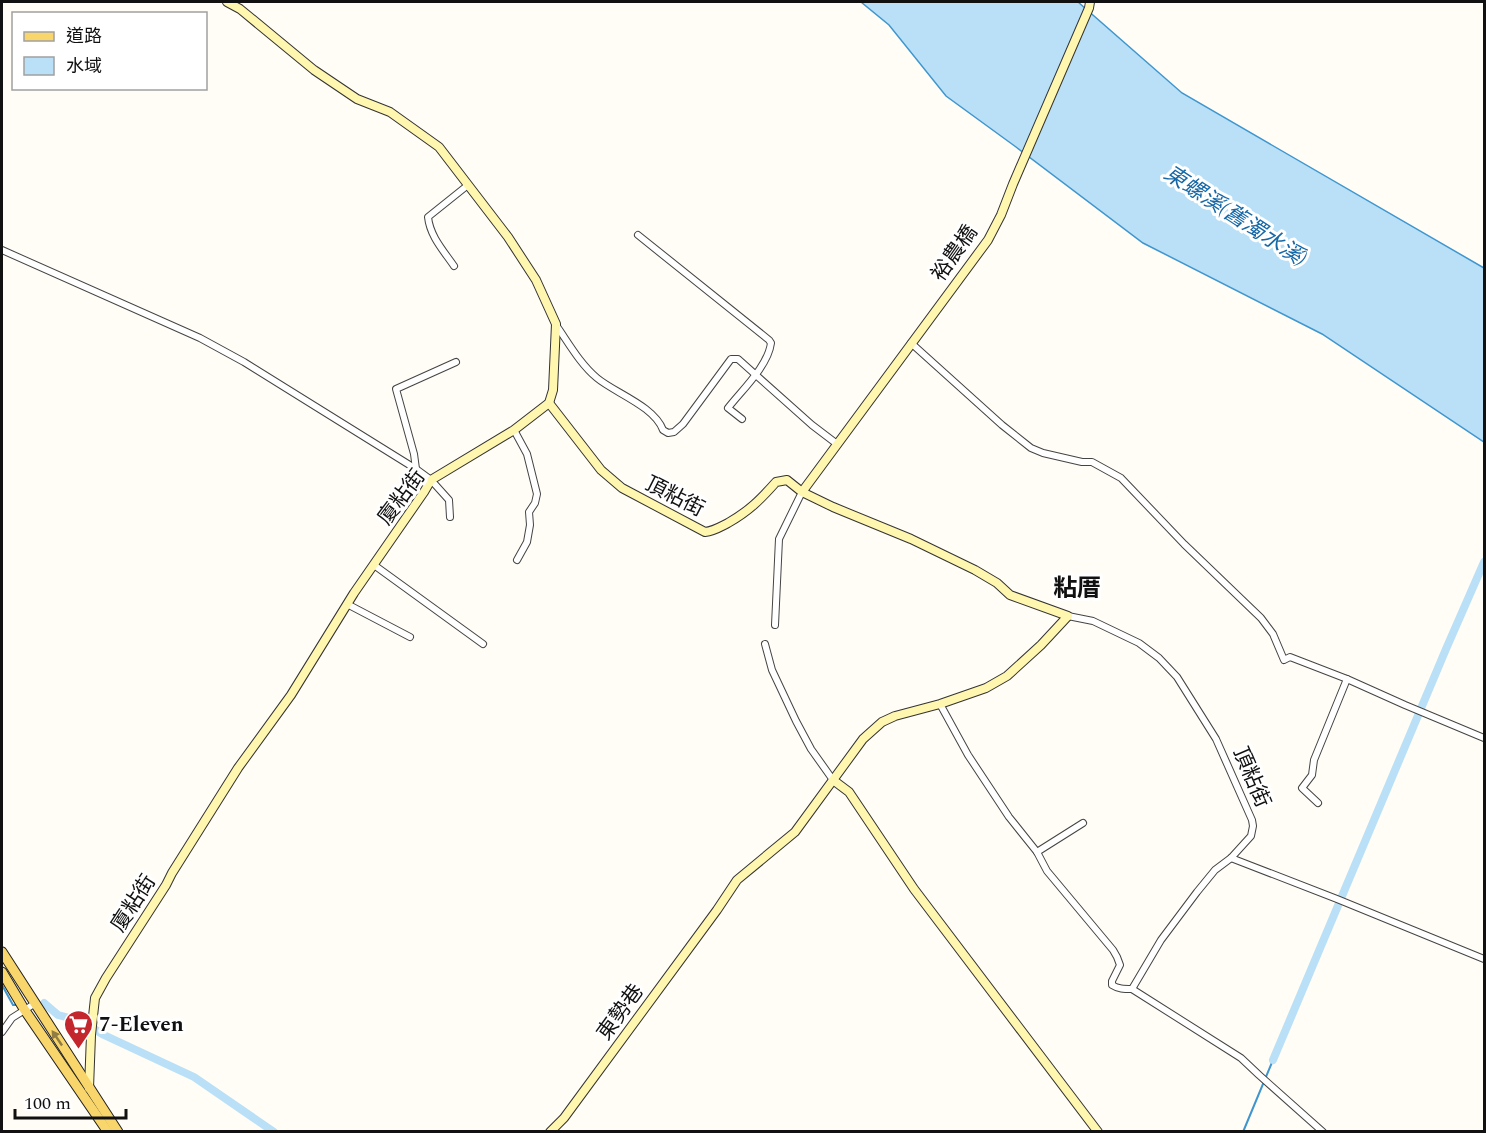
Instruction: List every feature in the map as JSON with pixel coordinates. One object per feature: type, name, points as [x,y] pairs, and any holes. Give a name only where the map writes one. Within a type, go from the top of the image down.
[{"type":"main road","points":[[2,952],[118,1131]]},
{"type":"main road","points":[[2,972],[24,1009],[108,1131]]},
{"type":"street","points":[[227,2],[240,9],[314,70],[357,99],[390,112],[439,147],[508,237],[536,280],[555,324],[584,363],[597,378],[638,404],[660,424],[663,430],[668,433],[674,432],[683,424],[731,359],[738,359],[837,444]]},
{"type":"street","name":"裕農橋","points":[[802,492],[988,240],[1001,215],[1090,5]]},
{"type":"street","points":[[454,266],[435,239],[428,217],[468,184]]},
{"type":"street","points":[[638,235],[771,343],[770,352],[755,375],[728,408],[742,419]]},
{"type":"street","points":[[2,250],[200,338],[244,362],[431,480],[449,500],[450,517]]},
{"type":"street","points":[[549,403],[553,390],[555,324]]},
{"type":"street","points":[[911,343],[1002,425],[1032,448],[1043,453],[1082,462],[1092,462],[1121,478],[1184,544],[1261,618],[1273,634],[1284,660],[1290,657],[1347,679],[1485,738]]},
{"type":"street","points":[[416,469],[396,389],[456,362]]},
{"type":"street","name":"廈粘街","points":[[86,1098],[90,1086],[91,1035],[95,998],[105,978],[238,768],[291,695],[347,604],[431,480],[514,430],[549,403]]},
{"type":"street","name":"頂粘街","points":[[549,403],[601,470],[617,484],[626,491],[705,532],[712,531],[744,514],[776,482],[787,480],[802,492],[833,507],[956,560],[997,583],[1010,595],[1068,616],[1093,621],[1139,643],[1159,658],[1177,677],[1216,739],[1253,826],[1251,836],[1231,858],[1215,870],[1161,939],[1132,989]]},
{"type":"street","points":[[514,430],[527,454],[537,494],[529,512],[530,525],[527,542],[517,560]]},
{"type":"street","points":[[775,625],[779,539],[802,492]]},
{"type":"street","points":[[374,565],[483,644]]},
{"type":"street","points":[[347,604],[410,637]]},
{"type":"street","points":[[833,780],[863,739],[882,722],[986,688],[1007,676],[1068,616]]},
{"type":"street","points":[[765,644],[772,670],[811,749],[833,780],[849,792],[914,890],[1098,1131]]},
{"type":"street","points":[[1318,802],[1302,788],[1312,775],[1314,760],[1347,679]]},
{"type":"street","points":[[940,704],[968,755],[1009,817],[1037,852],[1047,872],[1118,957],[1120,965],[1112,985],[1116,988],[1132,989],[1241,1058],[1323,1131]]},
{"type":"street","name":"東勢巷","points":[[549,1131],[564,1118],[737,880],[795,832],[833,780]]},
{"type":"street","points":[[1037,852],[1083,823]]},
{"type":"street","points":[[1231,858],[1485,959]]},
{"type":"street","points":[[2,1032],[12,1018],[34,1004]]},
{"type":"water","name":"東螺溪(舊濁水溪)","points":[[861,2],[1078,2],[1182,93],[1484,268],[1484,442],[1322,334],[1143,243],[946,96],[889,25]]},
{"type":"waterway","points":[[1273,1060],[1484,562]]},
{"type":"waterway","points":[[2,985],[13,1005],[17,1005]]},
{"type":"waterway","points":[[38,1003],[44,1003]]},
{"type":"waterway","points":[[44,1003],[58,1015],[81,1021],[104,1035],[194,1077],[274,1132]]},
{"type":"waterway","points":[[1243,1132],[1273,1060]]},
{"type":"place","name":"7-Eleven","points":[[78,1050]]},
{"type":"district","name":"粘厝","points":[[1077,588]]}]
